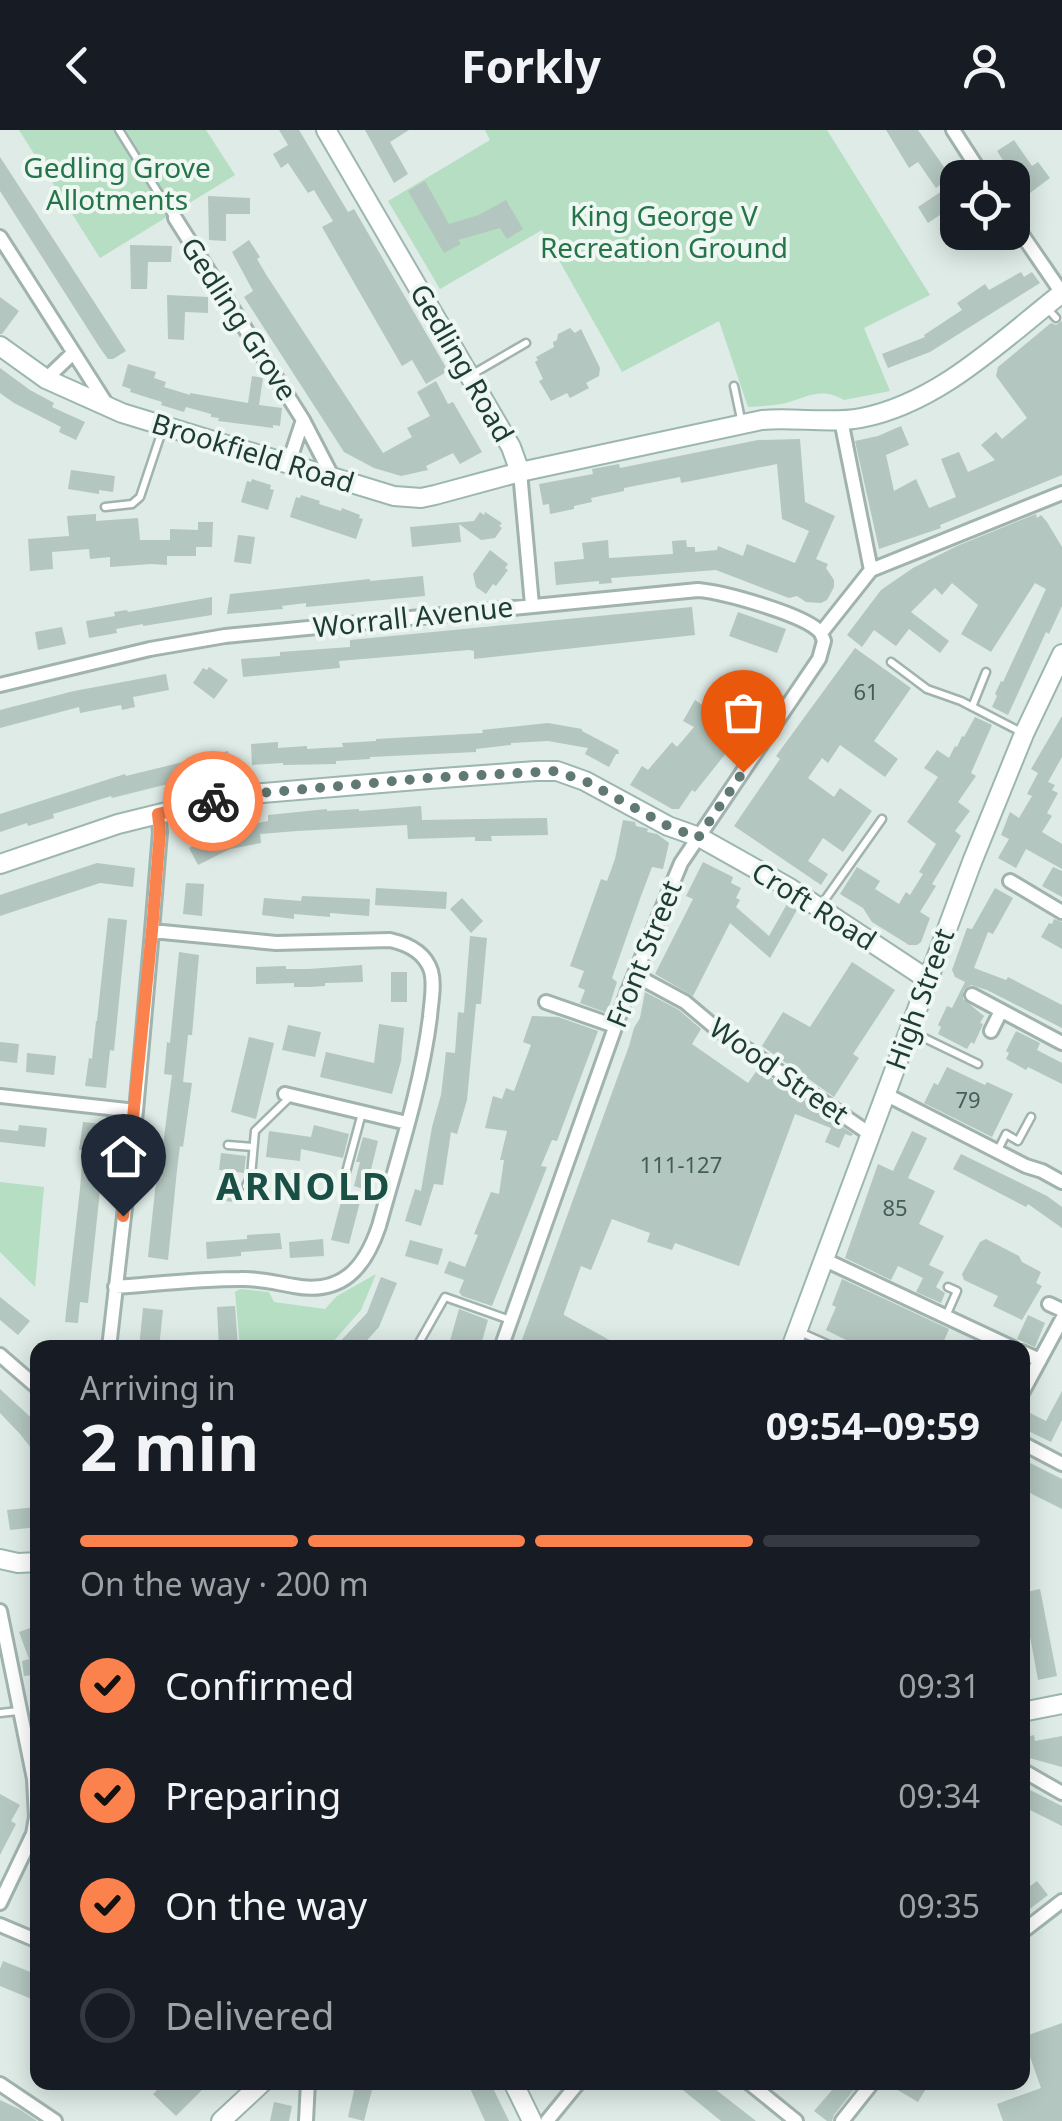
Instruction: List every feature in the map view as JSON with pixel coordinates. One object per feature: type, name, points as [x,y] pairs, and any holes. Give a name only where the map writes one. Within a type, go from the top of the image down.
[{"type":"street","name":"Gedling Road","points":[[326,130],[512,447],[520,472],[784,418],[841,420],[884,412],[944,382],[1051,312],[1062,293]]},
{"type":"street","points":[[953,130],[972,160]]},
{"type":"street","name":"Gedling Grove","points":[[175,218],[304,420],[333,478]]},
{"type":"street","points":[[0,237],[109,408]]},
{"type":"street","points":[[1030,246],[1062,293]]},
{"type":"street","name":"Brookfield Road","points":[[0,346],[46,379],[109,408],[394,496],[421,498],[520,472]]},
{"type":"street","points":[[46,379],[74,352]]},
{"type":"street","name":"Gedling Grove","points":[[288,465],[304,420]]},
{"type":"street","points":[[841,420],[871,570]]},
{"type":"street","points":[[520,472],[532,605]]},
{"type":"street","name":"Front Street","points":[[504,1340],[615,1026],[681,862],[819,659],[824,642],[821,633],[871,570],[1062,492]]},
{"type":"street","name":"Worrall Avenue","points":[[0,684],[225,636],[698,590],[715,591],[790,616],[816,626],[821,633]]},
{"type":"street","name":"High Street","points":[[794,1339],[927,979],[1024,734],[1062,654]]},
{"type":"street","name":"Croft Road","points":[[0,864],[118,824],[250,794],[556,771],[587,782],[788,887],[927,979]]},
{"type":"street","points":[[110,1340],[136,1111],[160,832],[158,814]]},
{"type":"street","points":[[1010,881],[1062,912]]},
{"type":"street","points":[[1037,918],[1045,902]]},
{"type":"street","points":[[115,1287],[242,1278],[322,1288],[355,1271],[371,1250],[407,1123],[422,1066],[432,988],[430,968],[417,950],[390,940],[276,943],[152,931]]},
{"type":"street","name":"Wood Street","points":[[635,975],[690,1007],[870,1134]]},
{"type":"street","points":[[972,995],[1062,1043]]},
{"type":"street","points":[[546,1002],[615,1026]]},
{"type":"street","points":[[991,1031],[1002,1011]]},
{"type":"street","points":[[885,1094],[1062,1182]]},
{"type":"street","points":[[288,1095],[407,1123]]},
{"type":"street","points":[[0,1096],[136,1111]]},
{"type":"street","points":[[823,1259],[997,1340]]},
{"type":"street","points":[[1030,1378],[1062,1319]]},
{"type":"street","points":[[0,1355],[30,1381]]},
{"type":"street","points":[[1030,1356],[1040,1360]]},
{"type":"street","points":[[1030,1447],[1062,1464]]},
{"type":"street","points":[[0,1559],[30,1562]]},
{"type":"street","points":[[0,1611],[2,1639],[30,1760]]},
{"type":"street","points":[[1030,1710],[1062,1704]]},
{"type":"street","points":[[1030,1774],[1062,1792]]},
{"type":"street","points":[[0,1903],[5,1877],[30,1839]]},
{"type":"street","points":[[1030,1926],[1062,1901]]},
{"type":"street","points":[[0,1925],[30,1938]]},
{"type":"street","points":[[0,2084],[55,2121]]},
{"type":"street","points":[[221,2121],[254,2090]]},
{"type":"street","points":[[306,2121],[308,2090]]},
{"type":"street","points":[[517,2090],[532,2121]]},
{"type":"street","points":[[547,2121],[572,2090]]},
{"type":"street","points":[[758,2090],[796,2121]]},
{"type":"street","points":[[842,2121],[867,2090]]},
{"type":"lane","points":[[119,130],[175,218]]},
{"type":"lane","points":[[470,376],[526,342]]},
{"type":"lane","points":[[734,386],[742,425]]},
{"type":"lane","points":[[105,507],[132,504],[140,497],[163,426]]},
{"type":"lane","points":[[890,662],[927,689],[972,706],[1024,734]]},
{"type":"lane","points":[[972,706],[986,672]]},
{"type":"lane","points":[[820,908],[882,819]]},
{"type":"lane","points":[[908,1030],[978,1064]]},
{"type":"lane","points":[[246,1186],[251,1176],[255,1131],[288,1095]]},
{"type":"lane","points":[[346,1172],[362,1112]]},
{"type":"lane","points":[[997,1152],[1006,1134],[1018,1140],[1031,1118]]},
{"type":"lane","points":[[228,1145],[253,1147]]},
{"type":"lane","points":[[899,1294],[906,1280]]},
{"type":"lane","points":[[946,1316],[957,1291],[948,1286]]},
{"type":"lane","points":[[421,1340],[445,1298],[510,1320]]},
{"type":"lane","points":[[0,1713],[20,1711]]},
{"type":"green space","name":"Gedling Grove Allotments","points":[[19,130],[206,130],[235,175],[100,258]]},
{"type":"green space","name":"King George V Recreation Ground","points":[[485,130],[827,130],[930,295],[864,328],[890,391],[844,400],[816,394],[748,407],[719,321],[622,372],[542,230],[440,289],[388,201],[490,140]]},
{"type":"green space","points":[[0,1182],[44,1187],[35,1287],[0,1252]]},
{"type":"green space","points":[[376,1274],[361,1310],[335,1340],[239,1340],[235,1292],[240,1289],[269,1292],[274,1302],[325,1309],[337,1296]]},
{"type":"building","points":[[279,130],[299,130],[348,212],[354,209],[448,371],[426,384],[412,360],[402,366],[322,227],[333,221],[314,190],[308,193],[288,163],[281,168],[273,154],[288,145]]},
{"type":"building","points":[[365,130],[409,130],[390,142],[408,174],[394,183]]},
{"type":"building","points":[[886,130],[918,130],[940,161],[940,185],[936,188],[918,162],[909,168]]},
{"type":"building","points":[[1014,140],[1028,160],[1003,160],[997,151]]},
{"type":"building","points":[[0,157],[126,351],[113,359],[108,359],[100,348],[0,191]]},
{"type":"building","points":[[1038,162],[1050,178],[1030,193],[1030,163],[1032,166]]},
{"type":"building","points":[[425,181],[449,224],[479,215],[506,200],[523,229],[507,239],[500,228],[458,240],[461,244],[444,253],[408,191]]},
{"type":"building","points":[[940,192],[940,215],[928,223],[918,207]]},
{"type":"building","points":[[208,196],[250,198],[250,214],[226,214],[226,241],[209,240]]},
{"type":"building","points":[[249,240],[267,276],[383,453],[412,437],[407,428],[430,416],[417,392],[436,381],[482,452],[460,464],[453,453],[426,466],[428,470],[401,476],[374,468],[344,452],[244,297],[253,291],[232,252]]},
{"type":"building","points":[[130,245],[172,246],[171,262],[148,262],[147,289],[131,289]]},
{"type":"building","points":[[1021,272],[1024,277],[1032,272],[1040,283],[930,352],[888,368],[882,354],[925,337],[962,310],[957,303],[985,284],[989,290]]},
{"type":"building","points":[[167,295],[208,297],[208,313],[185,312],[184,340],[168,339]]},
{"type":"building","points":[[0,297],[19,311],[2,334],[0,334]]},
{"type":"building","points":[[1062,321],[1062,475],[940,525],[941,528],[879,549],[855,441],[901,426],[909,445],[886,455],[894,491],[916,479],[929,508],[956,497],[941,459],[959,452],[968,472],[995,460],[981,445],[996,432],[1002,439],[1027,418],[996,376],[998,367],[1051,323]]},
{"type":"building","points":[[570,328],[575,333],[581,329],[600,368],[599,376],[586,383],[589,388],[570,398],[567,393],[551,401],[539,381],[543,379],[536,357],[554,347],[558,334]]},
{"type":"building","points":[[128,364],[156,372],[154,378],[166,382],[164,387],[248,403],[252,376],[263,378],[259,405],[282,408],[280,426],[218,421],[211,414],[161,405],[162,402],[122,386]]},
{"type":"building","points":[[0,368],[54,403],[52,407],[85,422],[76,440],[59,432],[61,427],[0,393]]},
{"type":"building","points":[[800,439],[805,502],[835,516],[816,559],[828,564],[826,568],[834,580],[827,600],[821,603],[806,602],[797,596],[789,598],[716,570],[611,578],[612,583],[556,585],[554,562],[584,559],[582,543],[608,540],[609,558],[673,554],[672,541],[686,540],[687,547],[695,547],[695,552],[717,550],[718,546],[743,556],[747,544],[795,563],[809,531],[782,519],[777,464],[681,483],[680,477],[624,488],[591,498],[592,502],[574,509],[550,514],[549,504],[543,505],[539,484],[593,474],[592,469],[619,464],[620,468],[758,440]]},
{"type":"building","points":[[71,470],[115,476],[113,492],[68,489]]},
{"type":"building","points":[[247,481],[271,485],[274,490],[268,510],[241,502]]},
{"type":"building","points":[[301,495],[360,515],[363,519],[356,539],[290,517],[296,497]]},
{"type":"building","points":[[480,512],[502,523],[495,538],[481,540],[459,524],[461,542],[412,547],[410,527],[474,521]]},
{"type":"building","points":[[96,514],[96,521],[138,518],[140,540],[170,540],[170,529],[198,530],[198,522],[213,522],[212,547],[196,547],[196,556],[167,556],[167,565],[110,567],[110,557],[90,559],[89,549],[52,552],[53,569],[30,571],[28,539],[69,536],[67,516]]},
{"type":"building","points":[[1036,514],[1047,522],[1062,547],[1062,606],[1008,715],[992,707],[1046,589],[1035,583],[991,652],[961,634],[978,605],[952,583],[942,595],[935,588],[911,612],[949,641],[940,653],[909,629],[896,646],[874,630],[862,647],[847,635],[881,590],[913,568]]},
{"type":"building","points":[[238,535],[255,537],[251,564],[234,562]]},
{"type":"building","points":[[490,550],[508,564],[508,570],[486,594],[476,587],[473,574]]},
{"type":"building","points":[[423,576],[425,596],[306,607],[306,603],[227,614],[230,594]]},
{"type":"building","points":[[212,597],[212,615],[116,629],[117,633],[89,638],[86,621],[115,616],[114,612]]},
{"type":"building","points":[[692,607],[695,635],[474,659],[474,651],[469,650],[339,661],[340,668],[243,677],[241,659],[350,647],[350,640]]},
{"type":"building","points":[[738,612],[786,629],[777,653],[729,636]]},
{"type":"building","points":[[62,627],[66,644],[38,650],[35,632]]},
{"type":"building","points":[[855,648],[911,688],[874,741],[898,759],[885,777],[840,745],[828,763],[822,758],[808,778],[834,797],[840,788],[872,811],[843,852],[823,838],[808,861],[828,874],[821,885],[734,826],[780,759],[776,756]]},
{"type":"building","points":[[209,667],[228,680],[214,699],[193,683],[203,668]]},
{"type":"building","points":[[166,674],[169,690],[133,697],[135,707],[122,710],[121,705],[80,713],[79,707],[0,728],[0,710]]},
{"type":"building","points":[[750,676],[767,682],[754,718],[679,809],[672,809],[630,785],[642,766],[648,770],[672,742],[677,747],[694,727],[683,721],[695,700],[714,713],[728,693],[742,702]]},
{"type":"building","points":[[1062,716],[1062,757],[1048,782],[1055,785],[1052,790],[1058,793],[1047,813],[1052,816],[1042,832],[1062,844],[1062,869],[1026,849],[1016,868],[998,858],[1009,839],[1001,835],[1010,812],[1019,818],[1032,796],[1027,794],[1038,773],[1031,769]]},
{"type":"building","points":[[975,717],[992,725],[971,773],[976,776],[958,802],[970,811],[955,831],[961,836],[920,912],[930,918],[921,942],[909,945],[872,922],[863,908],[840,894],[857,867],[880,881],[875,889],[899,904],[906,892],[910,895],[936,844],[907,822],[938,777],[924,768],[937,750],[949,758]]},
{"type":"building","points":[[548,723],[582,729],[619,754],[609,767],[585,754],[588,748],[548,741],[511,743],[476,752],[370,757],[336,764],[252,765],[251,744],[278,742],[278,748],[307,749],[343,747],[342,743],[483,733],[482,730]]},
{"type":"building","points":[[228,751],[232,766],[228,769],[111,796],[53,814],[54,818],[0,832],[0,814],[125,774]]},
{"type":"building","points":[[421,806],[422,820],[547,818],[548,835],[491,836],[492,841],[475,841],[475,837],[408,839],[407,825],[260,834],[261,843],[230,849],[198,865],[189,848],[224,830],[268,821],[268,815]]},
{"type":"building","points":[[623,820],[635,822],[669,843],[663,869],[652,867],[641,896],[612,978],[617,982],[607,1013],[580,1003],[585,990],[578,987],[584,971],[570,966],[601,879],[607,881],[615,859]]},
{"type":"building","points":[[703,862],[733,877],[731,883],[741,888],[736,907],[769,936],[787,904],[797,910],[770,958],[730,923],[693,996],[655,974],[693,899],[686,896]]},
{"type":"building","points":[[97,863],[135,868],[133,887],[100,883],[0,916],[0,895]]},
{"type":"building","points":[[1053,867],[1062,871],[1062,897],[1042,886]]},
{"type":"building","points":[[186,883],[204,884],[202,916],[183,914]]},
{"type":"building","points":[[376,888],[447,892],[446,909],[375,905]]},
{"type":"building","points":[[995,888],[1013,898],[993,934],[988,932],[974,968],[1006,980],[1008,977],[1062,1005],[1062,1028],[971,985],[963,991],[963,999],[984,1016],[974,1044],[971,1042],[967,1049],[938,1034],[938,1025],[965,982],[955,977],[952,970],[967,928],[972,929]]},
{"type":"building","points":[[302,896],[370,899],[369,916],[294,914],[294,919],[262,915],[264,898],[301,901]]},
{"type":"building","points":[[462,898],[483,921],[471,933],[450,909]]},
{"type":"building","points":[[108,918],[127,920],[114,1051],[110,1050],[106,1088],[85,1086],[89,1058],[92,1059]]},
{"type":"building","points":[[1054,919],[1062,922],[1062,949],[1041,937]]},
{"type":"building","points":[[470,936],[487,938],[467,1100],[457,1134],[451,1132],[443,1185],[434,1184],[421,1226],[405,1221],[415,1189],[421,1191],[446,1052],[455,1053],[458,1012],[464,1013]]},
{"type":"building","points":[[179,952],[199,955],[192,1035],[188,1035],[183,1082],[192,1083],[183,1147],[180,1146],[168,1260],[148,1257],[172,1075],[164,1074]]},
{"type":"building","points":[[852,962],[895,990],[853,1054],[859,1058],[834,1097],[762,1046],[783,1012],[810,1027]]},
{"type":"building","points":[[362,965],[363,982],[309,987],[294,987],[294,983],[256,984],[256,967]]},
{"type":"building","points":[[391,972],[407,972],[407,1002],[391,1002]]},
{"type":"building","points":[[645,992],[679,1010],[701,1029],[692,1044],[748,1083],[758,1069],[853,1134],[845,1134],[839,1148],[825,1142],[831,1128],[795,1114],[739,1266],[675,1243],[672,1250],[647,1242],[650,1233],[612,1219],[591,1270],[581,1266],[564,1315],[609,1340],[522,1340],[634,1028]]},
{"type":"building","points":[[532,1016],[558,1017],[598,1031],[557,1141],[552,1140],[541,1166],[547,1167],[492,1306],[462,1296],[459,1292],[464,1280],[444,1273],[449,1261],[465,1267],[491,1192],[499,1194],[504,1160],[500,1160],[507,1131],[485,1128],[493,1096],[502,1099],[506,1088],[514,1091],[531,1045],[523,1042]]},
{"type":"building","points":[[379,1024],[404,1028],[392,1094],[320,1077],[326,1052],[374,1063]]},
{"type":"building","points":[[288,1025],[321,1032],[315,1057],[282,1050]]},
{"type":"building","points":[[1016,1031],[1040,1043],[1037,1050],[1062,1063],[1062,1084],[1006,1059]]},
{"type":"building","points":[[249,1037],[274,1043],[256,1119],[231,1112]]},
{"type":"building","points":[[0,1042],[19,1044],[17,1063],[0,1061]]},
{"type":"building","points":[[27,1053],[56,1056],[54,1075],[26,1072]]},
{"type":"building","points":[[947,1067],[1013,1094],[992,1137],[924,1103]]},
{"type":"building","points":[[83,1122],[103,1124],[88,1303],[80,1302],[78,1323],[65,1322],[80,1189]]},
{"type":"building","points":[[19,1125],[47,1128],[45,1147],[0,1142],[0,1129],[18,1131]]},
{"type":"building","points":[[314,1125],[349,1134],[343,1158],[301,1149],[300,1161],[266,1157],[269,1131],[311,1137]]},
{"type":"building","points":[[912,1131],[927,1138],[908,1178],[935,1191],[919,1224],[944,1236],[929,1265],[944,1272],[936,1287],[945,1293],[941,1303],[916,1292],[923,1278],[898,1266],[891,1280],[845,1258],[878,1164],[893,1171]]},
{"type":"building","points":[[363,1137],[378,1141],[366,1190],[354,1186]]},
{"type":"building","points":[[221,1153],[246,1156],[244,1173],[237,1172],[233,1202],[218,1200]]},
{"type":"building","points":[[961,1154],[1047,1196],[1062,1207],[1062,1228],[1028,1204],[1026,1207],[953,1169]]},
{"type":"building","points":[[342,1198],[360,1202],[349,1244],[331,1240]]},
{"type":"building","points":[[280,1233],[282,1249],[207,1259],[206,1242]]},
{"type":"building","points":[[323,1239],[324,1256],[290,1258],[289,1242]]},
{"type":"building","points":[[986,1239],[1041,1272],[1036,1283],[1042,1286],[1022,1320],[993,1306],[998,1296],[964,1280],[962,1274],[980,1242]]},
{"type":"building","points":[[410,1240],[443,1249],[438,1265],[405,1256]]},
{"type":"building","points":[[381,1277],[397,1283],[379,1327],[367,1340],[342,1340],[367,1313]]},
{"type":"building","points":[[842,1279],[949,1329],[944,1340],[846,1340],[826,1330],[836,1307],[832,1305]]},
{"type":"building","points":[[0,1297],[30,1321],[18,1335],[0,1320]]},
{"type":"building","points":[[235,1306],[237,1340],[219,1340],[217,1307]]},
{"type":"building","points":[[143,1308],[163,1310],[160,1340],[140,1340]]},
{"type":"building","points":[[459,1309],[488,1320],[482,1340],[450,1340]]},
{"type":"building","points":[[1028,1315],[1045,1323],[1035,1347],[1030,1340],[1017,1339]]},
{"type":"building","points":[[0,1389],[30,1417],[30,1447],[20,1434],[0,1413]]},
{"type":"building","points":[[1062,1391],[1062,1420],[1051,1442],[1030,1432],[1030,1413],[1046,1421]]},
{"type":"building","points":[[1030,1463],[1062,1479],[1062,1509],[1030,1493]]},
{"type":"building","points":[[30,1508],[30,1528],[10,1530],[7,1510]]},
{"type":"building","points":[[1040,1589],[1057,1676],[1038,1680],[1030,1636],[1030,1591]]},
{"type":"building","points":[[30,1628],[30,1675],[24,1676],[22,1661],[29,1659],[19,1632]]},
{"type":"building","points":[[1034,1735],[1035,1741],[1062,1736],[1062,1767],[1030,1758],[1030,1736]]},
{"type":"building","points":[[1030,1790],[1062,1806],[1062,1826],[1030,1810]]},
{"type":"building","points":[[0,1794],[20,1805],[11,1821],[16,1824],[0,1855]]},
{"type":"building","points":[[1037,1881],[1048,1895],[1030,1909],[1030,1886]]},
{"type":"building","points":[[3,1961],[30,1972],[30,1998],[0,1986]]},
{"type":"building","points":[[1062,2023],[1062,2121],[1003,2121],[997,2104],[1041,2088],[1030,2057],[1030,2034]]},
{"type":"building","points":[[157,2090],[202,2090],[176,2116],[153,2094]]},
{"type":"building","points":[[354,2090],[372,2090],[364,2121],[348,2117]]},
{"type":"building","points":[[471,2090],[494,2090],[509,2121],[485,2121]]},
{"type":"building","points":[[683,2090],[716,2090],[756,2121],[721,2121]]},
{"type":"building","points":[[832,2090],[854,2090],[832,2121],[814,2111]]},
{"type":"building","points":[[898,2090],[925,2090],[918,2102]]},
{"type":"building","points":[[0,2100],[21,2110],[37,2121],[0,2121]]},
{"type":"building","points":[[274,2102],[292,2106],[289,2121],[270,2121]]},
{"type":"way so far","points":[[213,801],[250,794],[429,778],[556,771],[571,774],[698,838],[743,772]]},
{"type":"district","name":"ARNOLD","points":[[304,1187]]},
{"type":"route","points":[[123,1216],[152,931],[158,814],[213,801]]}]
